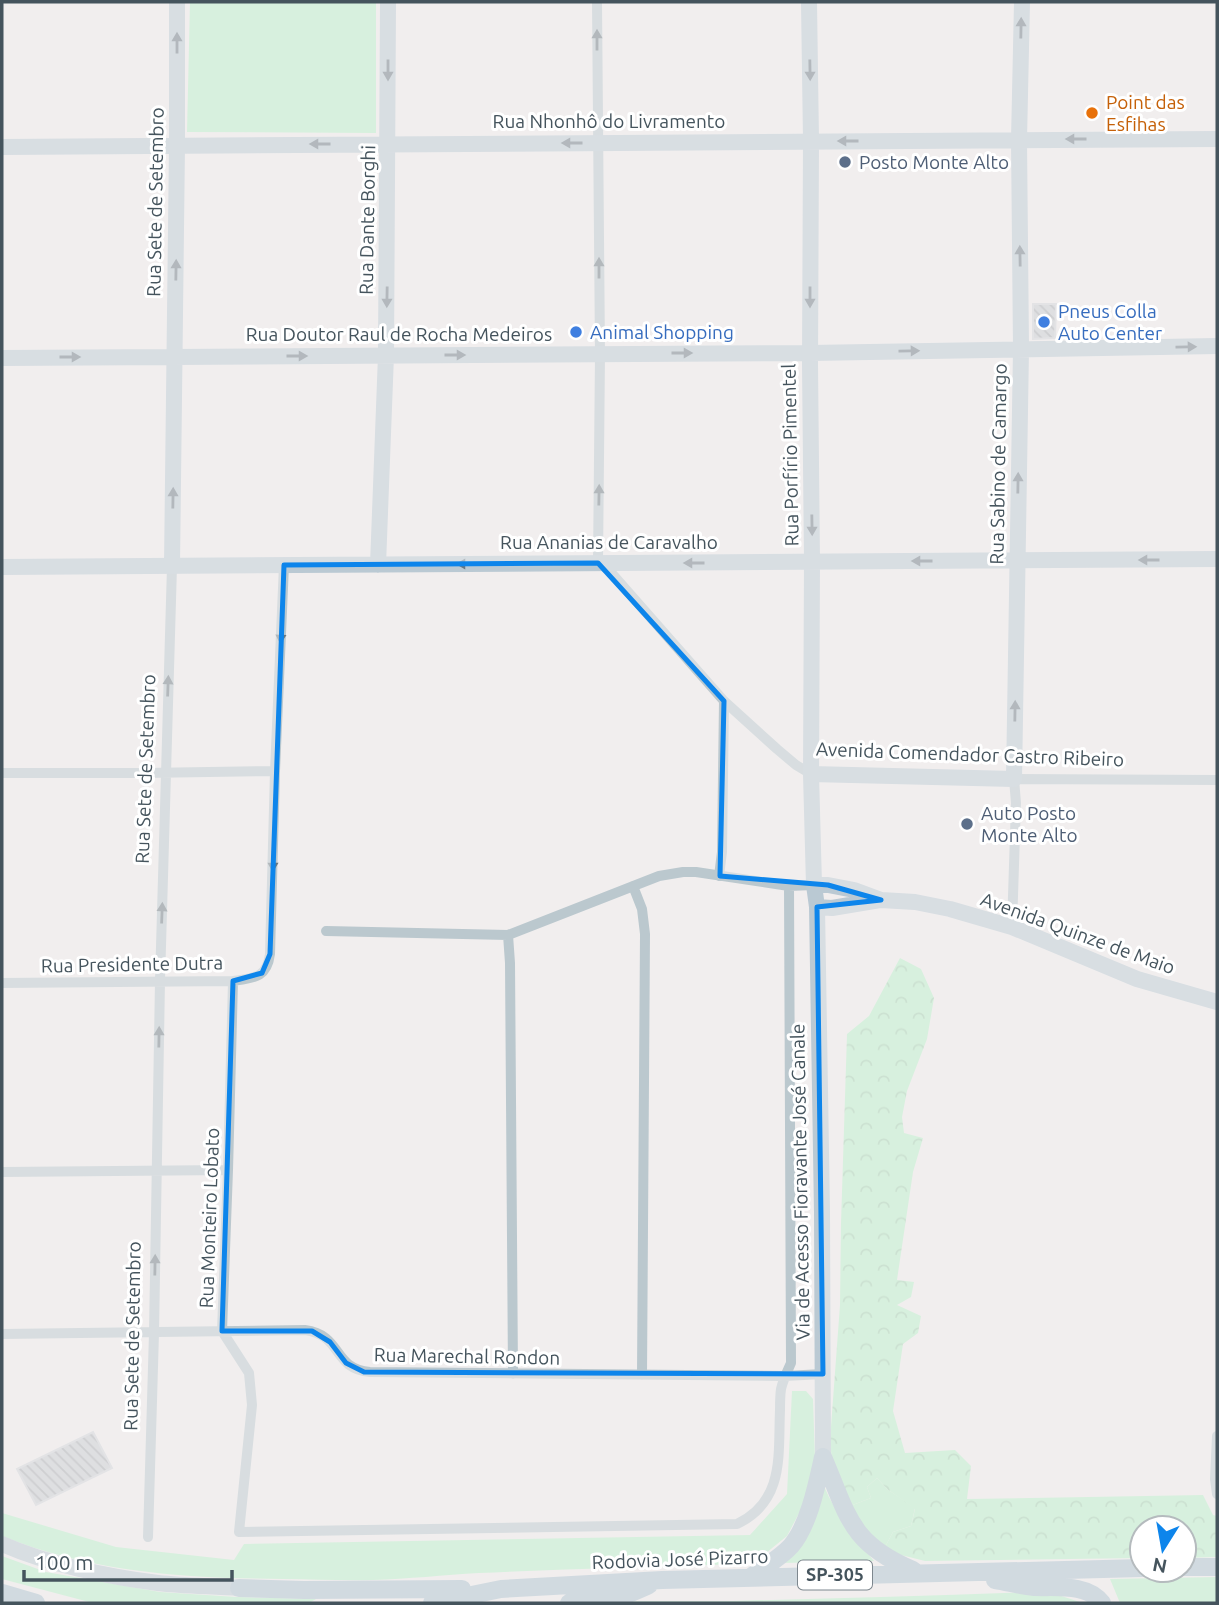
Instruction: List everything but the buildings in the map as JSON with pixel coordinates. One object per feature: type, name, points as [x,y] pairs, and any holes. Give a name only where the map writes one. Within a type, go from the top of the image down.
[{"type":"main road","points":[[823,1457],[846,1514],[856,1531],[879,1553],[919,1573]]},
{"type":"main road","points":[[751,1577],[789,1548],[798,1536],[816,1491],[823,1457]]},
{"type":"main road","points":[[1198,1567],[1217,1566]]},
{"type":"main road","name":"Rodovia José Pizarro","points":[[432,1603],[500,1589],[662,1580],[1128,1568]]},
{"type":"main road","points":[[958,1573],[1033,1587],[1087,1591],[1102,1603]]},
{"type":"main road","points":[[569,1603],[592,1597],[624,1595],[662,1580]]},
{"type":"main road","points":[[239,1588],[500,1589]]},
{"type":"main road","points":[[2,1593],[36,1603]]},
{"type":"street","name":"Rua Sete de Setembro","points":[[148,1537],[172,566],[177,2]]},
{"type":"street","name":"Rua Dante Borghi","points":[[378,565],[386,355],[388,2]]},
{"type":"street","points":[[597,2],[600,354],[598,563]]},
{"type":"street","name":"Rua Porfírio Pimentel","points":[[809,2],[811,774],[817,907]]},
{"type":"street","name":"Rua Sabino de Camargo","points":[[1012,927],[1021,349],[1019,140],[1022,2]]},
{"type":"street","name":"Rua Nhonhô do Livramento","points":[[2,147],[1217,139]]},
{"type":"street","name":"Rua Doutor Raul de Rocha Medeiros","points":[[2,358],[810,353],[1217,346]]},
{"type":"street","name":"Rua Ananias de Caravalho","points":[[2,567],[1217,559]]},
{"type":"street","name":"Avenida Comendador Castro Ribeiro","points":[[598,563],[608,569],[724,701],[796,765],[811,774],[1217,780]]},
{"type":"street","points":[[2,773],[275,771],[284,565]]},
{"type":"street","points":[[719,876],[722,852],[724,701]]},
{"type":"street","name":"Rua Presidente Dutra","points":[[2,983],[233,981],[262,974],[271,954],[275,771]]},
{"type":"street","points":[[326,931],[508,935],[671,873],[696,872],[789,886],[828,885],[854,890],[881,900]]},
{"type":"street","points":[[633,886],[642,909],[645,934],[642,1375]]},
{"type":"street","points":[[785,1376],[791,1363],[792,1349],[789,886]]},
{"type":"street","points":[[817,907],[832,908],[881,900]]},
{"type":"street","name":"Avenida Quinze de Maio","points":[[881,900],[915,902],[950,909],[1012,927],[1137,979],[1217,1002]]},
{"type":"street","name":"Via de Acesso Fioravante José Canale","points":[[817,907],[823,1457]]},
{"type":"street","points":[[508,935],[513,1374]]},
{"type":"street","name":"Rua Monteiro Lobato","points":[[233,981],[222,1331],[245,1365],[251,1386],[252,1405],[239,1532],[737,1524],[760,1509],[773,1489],[778,1465],[781,1390],[785,1376]]},
{"type":"street","points":[[2,1172],[228,1170]]},
{"type":"street","name":"Rua Marechal Rondon","points":[[2,1334],[312,1331],[330,1342],[352,1368],[364,1372],[785,1376],[822,1374]]},
{"type":"street","points":[[1217,1436],[1217,1494]]},
{"type":"street","points":[[2,1544],[49,1561],[118,1577],[161,1584],[239,1588]]},
{"type":"highlighted area","points":[[598,563],[724,701],[720,876],[828,885],[881,900],[817,907],[823,1374],[364,1372],[346,1363],[330,1342],[312,1331],[222,1331],[233,981],[262,973],[270,954],[284,565]]},
{"type":"green space","points":[[190,2],[376,2],[376,133],[187,132]]},
{"type":"green space","points":[[900,958],[921,969],[934,998],[927,1039],[907,1091],[902,1117],[904,1133],[923,1138],[913,1172],[897,1280],[914,1282],[911,1297],[897,1305],[921,1316],[918,1333],[903,1344],[893,1411],[905,1453],[955,1450],[971,1466],[967,1499],[1203,1495],[1213,1515],[1217,1516],[1217,1557],[1198,1558],[1198,1514],[1128,1514],[1128,1558],[925,1561],[897,1554],[885,1547],[893,1532],[911,1526],[915,1509],[887,1489],[877,1478],[867,1487],[871,1498],[850,1506],[832,1462],[830,1440],[840,1305],[847,1034],[869,1016]]},
{"type":"green space","points":[[792,1391],[806,1391],[813,1399],[815,1459],[808,1496],[787,1536],[761,1557],[739,1564],[479,1573],[373,1580],[211,1577],[106,1566],[36,1548],[2,1536],[2,1513],[116,1547],[234,1560],[244,1544],[750,1535],[787,1494]]},
{"type":"green space","points":[[877,1478],[887,1489],[915,1508],[911,1526],[893,1532],[885,1547],[860,1524],[850,1506],[871,1498],[867,1487]]},
{"type":"green space","points":[[824,1486],[840,1516],[874,1561],[782,1563]]},
{"type":"green space","points":[[2,1556],[46,1572],[160,1592],[316,1599],[309,1603],[93,1603],[2,1579]]},
{"type":"green space","points":[[1198,1577],[1217,1577],[1217,1603],[1120,1603],[1110,1579],[1128,1579],[1128,1584],[1198,1584]]},
{"type":"green space","points":[[1052,1593],[1083,1603],[595,1603],[733,1601]]},
{"type":"place","name":"Point das Esfihas","points":[[1092,113]]},
{"type":"place","name":"Posto Monte Alto","points":[[845,162]]},
{"type":"place","name":"Pneus Colla Auto Center","points":[[1044,322]]},
{"type":"place","name":"Animal Shopping","points":[[576,332]]},
{"type":"place","name":"Auto Posto Monte Alto","points":[[967,824]]}]
